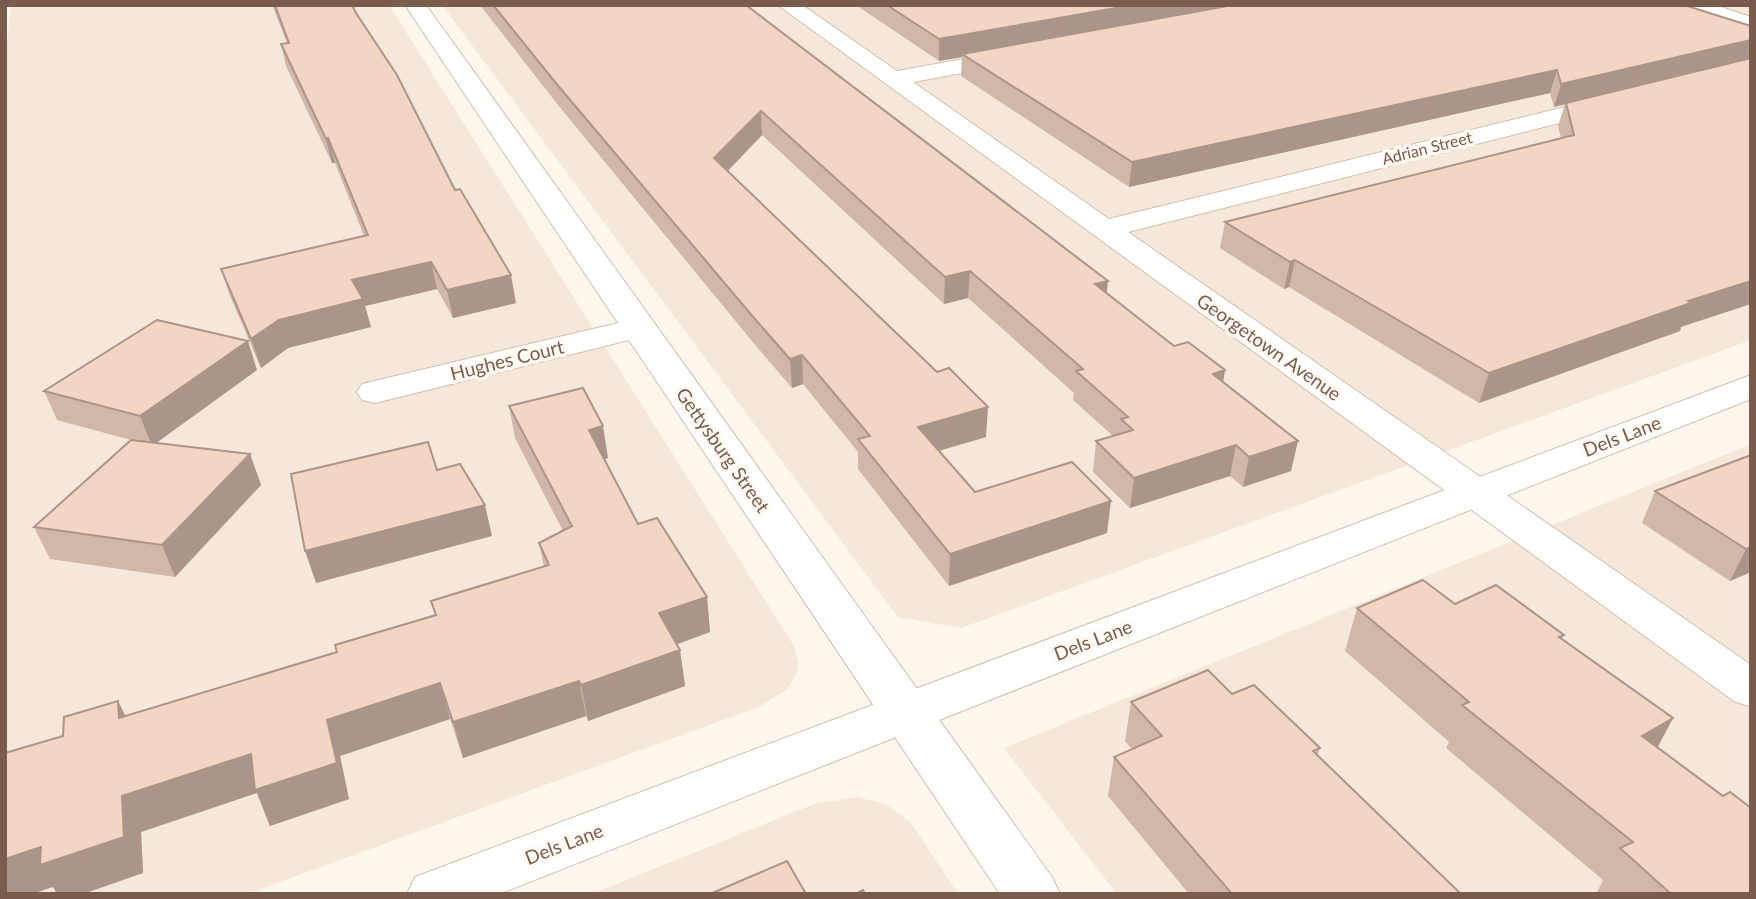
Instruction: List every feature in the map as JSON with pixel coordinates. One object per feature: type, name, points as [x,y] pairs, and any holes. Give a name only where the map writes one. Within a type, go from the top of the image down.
[{"type":"street","name":"Gettysburg Street","points":[[415,5],[1032,894]]},
{"type":"street","name":"Georgetown Avenue","points":[[788,5],[1751,689]]},
{"type":"street","points":[[1693,5],[1751,24]]},
{"type":"street","points":[[892,79],[1040,52]]},
{"type":"street","name":"Adrian Street","points":[[1103,229],[1643,95]]},
{"type":"street","name":"Hughes Court","points":[[375,392],[638,328]]},
{"type":"street","name":"Dels Lane","points":[[435,894],[1751,386]]},
{"type":"shaded area","points":[[11,5],[389,5],[794,646],[797,672],[787,689],[761,706],[247,894],[5,894],[5,60]]},
{"type":"shaded area","points":[[442,5],[1751,5],[1751,340],[961,628],[898,617]]},
{"type":"shaded area","points":[[1751,444],[1751,894],[1117,894],[1004,748]]},
{"type":"shaded area","points":[[858,797],[887,805],[911,823],[958,894],[592,894],[814,804]]},
{"type":"building","points":[[275,5],[352,5],[397,75],[455,190],[460,189],[511,275],[447,290],[431,262],[352,280],[363,299],[279,320],[251,339],[221,269],[368,235],[328,138],[326,139],[281,44],[289,43]]},
{"type":"building","points":[[493,5],[746,5],[1108,281],[1095,284],[1174,346],[1188,342],[1225,370],[1213,374],[1298,441],[1249,457],[1236,445],[1134,478],[1096,441],[1133,430],[1121,419],[1128,417],[1076,371],[1083,369],[970,271],[945,277],[761,111],[714,158],[937,372],[949,368],[988,407],[918,427],[975,492],[1072,462],[1111,501],[950,554],[858,439],[870,436],[802,355],[790,359],[754,318]]},
{"type":"building","points":[[887,5],[1133,5],[939,39]]},
{"type":"building","points":[[1233,5],[1684,5],[1751,26],[1751,40],[1561,84],[1557,70],[1132,162],[962,54]]},
{"type":"building","points":[[1751,58],[1751,281],[1489,373],[1295,260],[1290,262],[1225,222],[1574,135],[1566,103]]},
{"type":"building","points":[[157,320],[248,341],[140,416],[44,391]]},
{"type":"building","points":[[583,388],[603,426],[589,430],[638,524],[657,518],[707,597],[659,613],[680,650],[581,685],[579,681],[453,722],[440,683],[327,720],[337,763],[255,790],[251,754],[122,796],[124,837],[40,865],[41,847],[5,859],[5,753],[63,736],[64,717],[118,701],[119,718],[337,652],[335,645],[436,615],[431,601],[549,565],[539,543],[572,526],[509,406]]},
{"type":"building","points":[[131,440],[250,454],[162,545],[34,527]]},
{"type":"building","points":[[428,442],[437,470],[460,464],[485,505],[305,551],[291,474]]},
{"type":"building","points":[[1751,455],[1751,547],[1746,549],[1655,491]]},
{"type":"building","points":[[1423,580],[1455,604],[1496,585],[1564,635],[1559,637],[1673,718],[1642,736],[1723,796],[1730,792],[1751,808],[1751,894],[1671,894],[1620,848],[1633,842],[1462,705],[1469,702],[1357,608]]},
{"type":"building","points":[[1208,670],[1232,694],[1254,685],[1320,748],[1313,751],[1461,894],[1232,894],[1114,757],[1162,736],[1131,702]]},
{"type":"building","points":[[787,861],[806,894],[710,894]]}]
